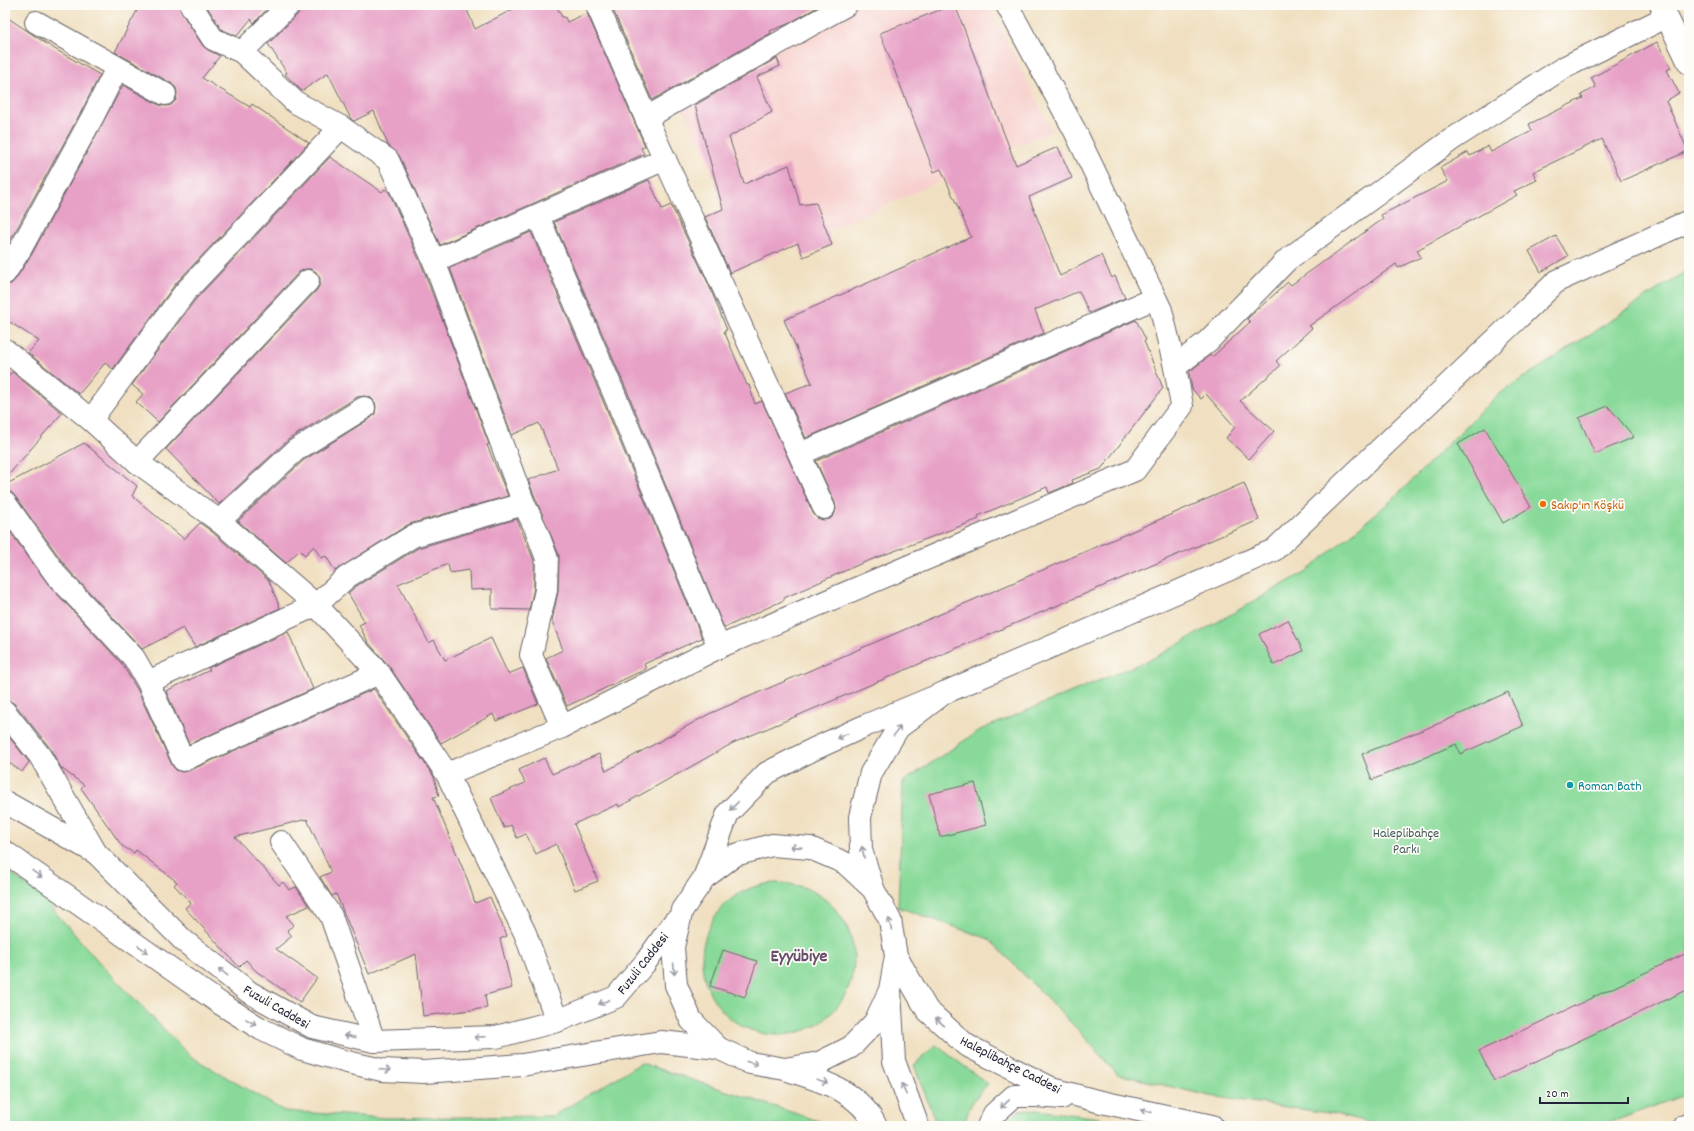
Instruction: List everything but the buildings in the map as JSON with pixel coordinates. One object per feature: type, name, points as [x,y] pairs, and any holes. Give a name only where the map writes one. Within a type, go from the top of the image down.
[{"type":"street","points":[[191,5],[213,39],[242,52],[295,102],[341,127],[388,160],[434,261],[524,504],[536,529],[547,559],[546,590],[531,655],[562,727]]},
{"type":"street","points":[[242,52],[289,5]]},
{"type":"street","points":[[597,5],[646,118],[824,508]]},
{"type":"street","points":[[646,118],[846,5]]},
{"type":"street","points":[[447,774],[562,727],[719,647],[1135,470],[1182,406],[1175,366],[1161,310],[1075,131],[1006,5]]},
{"type":"street","points":[[1175,366],[1208,341],[1287,260],[1451,140],[1563,68],[1664,11],[1687,52]]},
{"type":"street","points":[[36,22],[165,94]]},
{"type":"street","points":[[5,273],[21,248],[93,116],[117,68]]},
{"type":"street","points":[[91,420],[185,292],[341,127]]},
{"type":"street","points":[[434,261],[665,159]]},
{"type":"street","points":[[538,216],[618,403],[719,647]]},
{"type":"street","points":[[704,878],[728,813],[767,773],[867,724],[944,693],[1274,550],[1557,281],[1689,221]]},
{"type":"street","points":[[137,462],[308,281]]},
{"type":"street","points":[[800,454],[1155,298]]},
{"type":"street","points":[[5,350],[91,420],[137,462],[220,521],[316,605],[379,673],[447,774],[525,933],[557,1021]]},
{"type":"street","points":[[220,521],[296,450],[364,408]]},
{"type":"street","points":[[5,503],[57,576],[134,658],[148,682],[183,760],[379,673]]},
{"type":"street","points":[[148,682],[316,605],[347,577],[413,536],[524,504]]},
{"type":"street","points":[[918,1126],[894,1061],[890,990],[896,956],[890,920],[873,889],[861,850],[860,817],[871,773],[898,728],[944,693]]},
{"type":"street","points":[[5,712],[40,756],[96,853]]},
{"type":"street","name":"Fuzuli Caddesi","points":[[5,802],[96,853],[184,941],[249,992],[312,1027],[374,1042],[496,1037],[557,1021],[616,997],[645,963],[704,878]]},
{"type":"street","points":[[281,842],[331,916],[374,1042]]},
{"type":"street","points":[[704,878],[735,856],[772,845],[795,846],[810,848],[845,863],[873,889]]},
{"type":"street","name":"Fuzuli Caddesi","points":[[5,852],[221,1004],[261,1029],[302,1049],[347,1062],[382,1070],[424,1072],[522,1065],[661,1042],[718,1048]]},
{"type":"street","points":[[682,910],[673,947],[676,985],[692,1020],[718,1048],[750,1063],[785,1069],[831,1084],[854,1098],[873,1119],[876,1126]]},
{"type":"street","name":"Haleplibahçe Caddesi","points":[[896,956],[927,1010],[966,1045],[1053,1089],[1097,1101],[1212,1126]]},
{"type":"street","points":[[785,1069],[819,1063],[851,1047],[875,1022],[890,990]]},
{"type":"street","points":[[988,1126],[994,1114],[1014,1096],[1036,1096],[1097,1101]]},
{"type":"street","points":[[1685,1126],[1689,1124]]},
{"type":"shaded area","points":[[847,5],[989,5],[1052,131],[755,264],[680,102]]},
{"type":"green space","name":"Haleplibahçe Parkı","points":[[1689,269],[1689,1093],[1601,1126],[1383,1126],[1335,1114],[1210,1096],[1117,1074],[1079,1031],[989,939],[898,907],[903,782],[980,730],[1156,657],[1307,571],[1392,500],[1496,396]]},
{"type":"green space","points":[[5,869],[41,896],[106,970],[190,1056],[284,1111],[387,1118],[553,1116],[641,1063],[834,1126],[5,1126]]},
{"type":"green space","points":[[771,883],[785,883],[800,886],[814,892],[832,905],[845,923],[851,937],[854,959],[851,981],[845,995],[832,1013],[814,1026],[800,1032],[785,1035],[771,1035],[756,1032],[742,1026],[730,1018],[719,1007],[711,995],[705,981],[702,966],[702,952],[705,937],[711,923],[719,911],[730,900],[742,892],[756,886]]},
{"type":"green space","points":[[936,1045],[988,1084],[972,1103],[967,1114],[965,1126],[937,1126],[914,1065]]},
{"type":"green space","points":[[1027,1109],[1101,1118],[1099,1126],[1003,1126],[1018,1111]]},
{"type":"place","name":"Sakıp'ın Köşkü","points":[[1543,504]]},
{"type":"place","name":"Roman Bath","points":[[1570,785]]},
{"type":"district","name":"Eyyübiye","points":[[799,955]]}]
